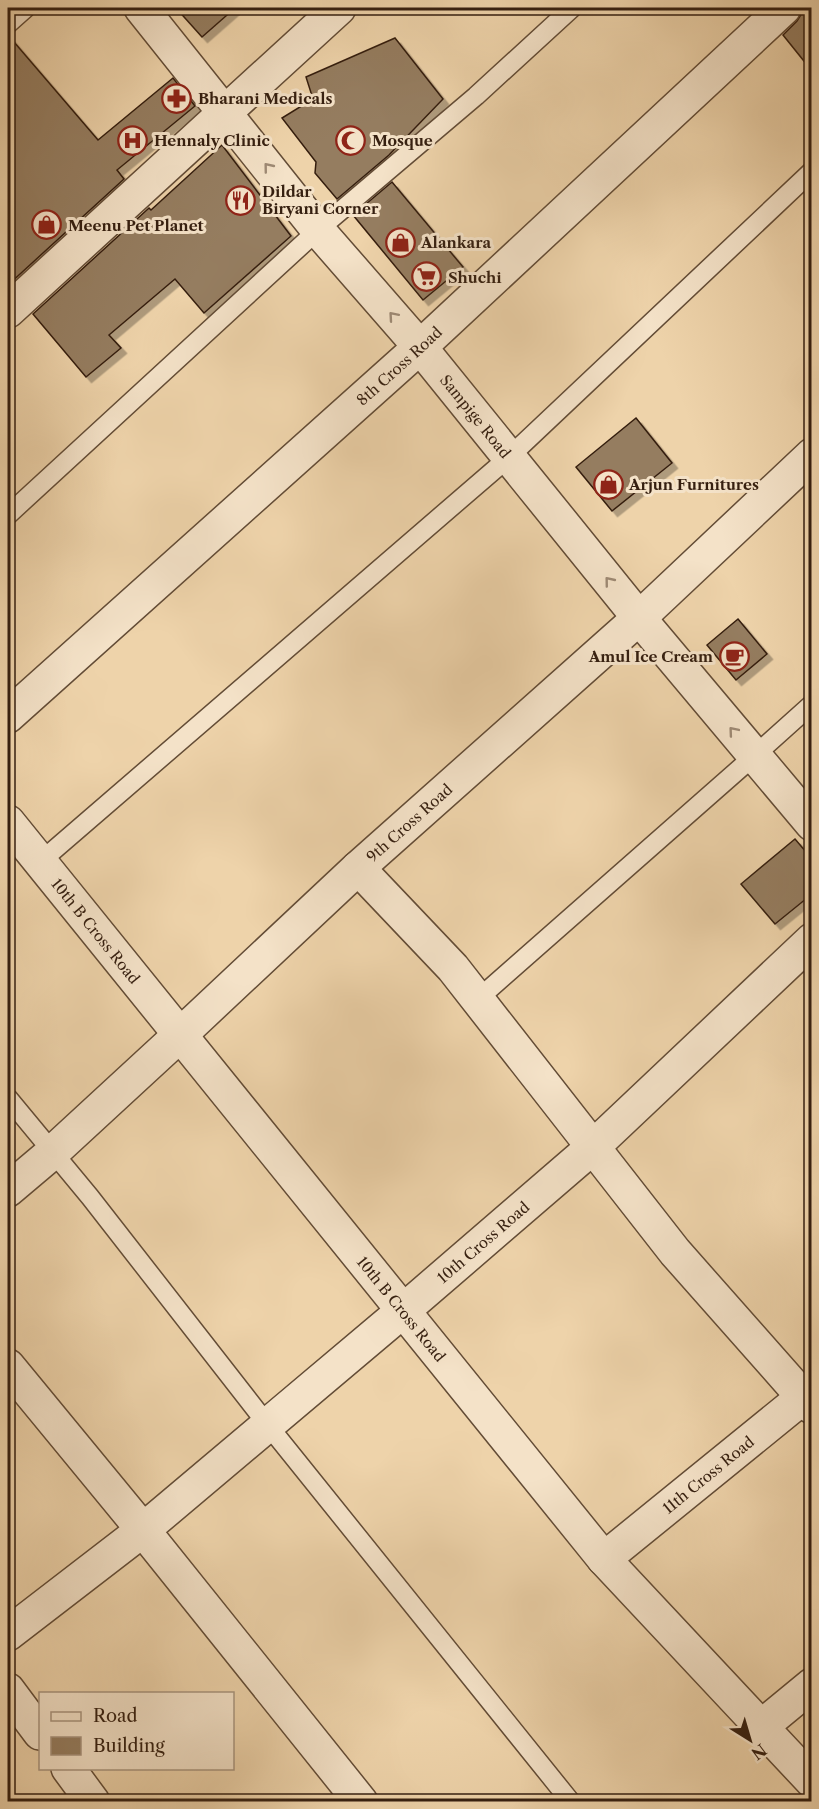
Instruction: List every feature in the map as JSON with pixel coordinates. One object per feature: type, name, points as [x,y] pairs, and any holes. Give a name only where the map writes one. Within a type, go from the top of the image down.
[{"type":"street","name":"Sampige Road","points":[[141,8],[318,230],[420,347],[639,618],[812,824]]},
{"type":"street","points":[[8,311],[339,8]]},
{"type":"street","name":"8th Cross Road","points":[[8,716],[420,347],[784,8]]},
{"type":"street","name":"9th Cross Road","points":[[8,1190],[181,1034],[358,868],[639,618],[812,455]]},
{"type":"street","name":"10th B Cross Road","points":[[8,822],[604,1559],[812,1781]]},
{"type":"street","points":[[358,868],[453,968],[675,1252],[809,1398]]},
{"type":"street","name":"10th Cross Road","points":[[8,1634],[143,1530],[593,1147],[812,940]]},
{"type":"street","points":[[8,1366],[361,1802]]},
{"type":"street","name":"11th Cross Road","points":[[604,1559],[809,1398]]},
{"type":"street","points":[[761,1727],[812,1685]]},
{"type":"street","points":[[8,1690],[39,1732]]},
{"type":"street","points":[[69,1770],[93,1802]]},
{"type":"lane","points":[[8,24],[26,8]]},
{"type":"lane","points":[[8,515],[318,230],[476,96],[572,8]]},
{"type":"lane","points":[[40,862],[508,458],[812,171]]},
{"type":"lane","points":[[478,999],[812,704]]},
{"type":"lane","points":[[8,1098],[90,1197],[267,1424],[571,1802]]},
{"type":"building","points":[[176,8],[235,8],[202,37]]},
{"type":"building","points":[[805,8],[812,8],[812,71],[783,35],[797,21]]},
{"type":"building","points":[[8,35],[98,140],[173,78],[195,106],[117,170],[124,179],[8,285]]},
{"type":"building","name":"Mosque","points":[[395,38],[443,99],[389,155],[337,199],[315,173],[316,162],[282,118],[313,99],[306,77]]},
{"type":"building","points":[[222,145],[291,236],[204,313],[175,279],[109,335],[121,348],[86,377],[33,314]]},
{"type":"building","points":[[392,182],[463,267],[423,300],[353,215]]},
{"type":"building","points":[[636,418],[672,463],[612,511],[576,467]]},
{"type":"building","points":[[738,619],[767,654],[736,680],[707,645]]},
{"type":"building","points":[[795,839],[812,859],[812,894],[775,924],[741,884]]},
{"type":"place","name":"Bharani Medicals","points":[[177,98]]},
{"type":"place","name":"Hennaly Clinic","points":[[133,140]]},
{"type":"place","name":"Mosque","points":[[351,140]]},
{"type":"place","name":"Dildar Biryani Corner","points":[[241,200]]},
{"type":"place","name":"Meenu Pet Planet","points":[[47,225]]},
{"type":"place","name":"Alankara","points":[[400,242]]},
{"type":"place","name":"Shuchi","points":[[427,277]]},
{"type":"place","name":"Arjun Furnitures","points":[[608,484]]},
{"type":"place","name":"Amul Ice Cream","points":[[734,656]]}]
